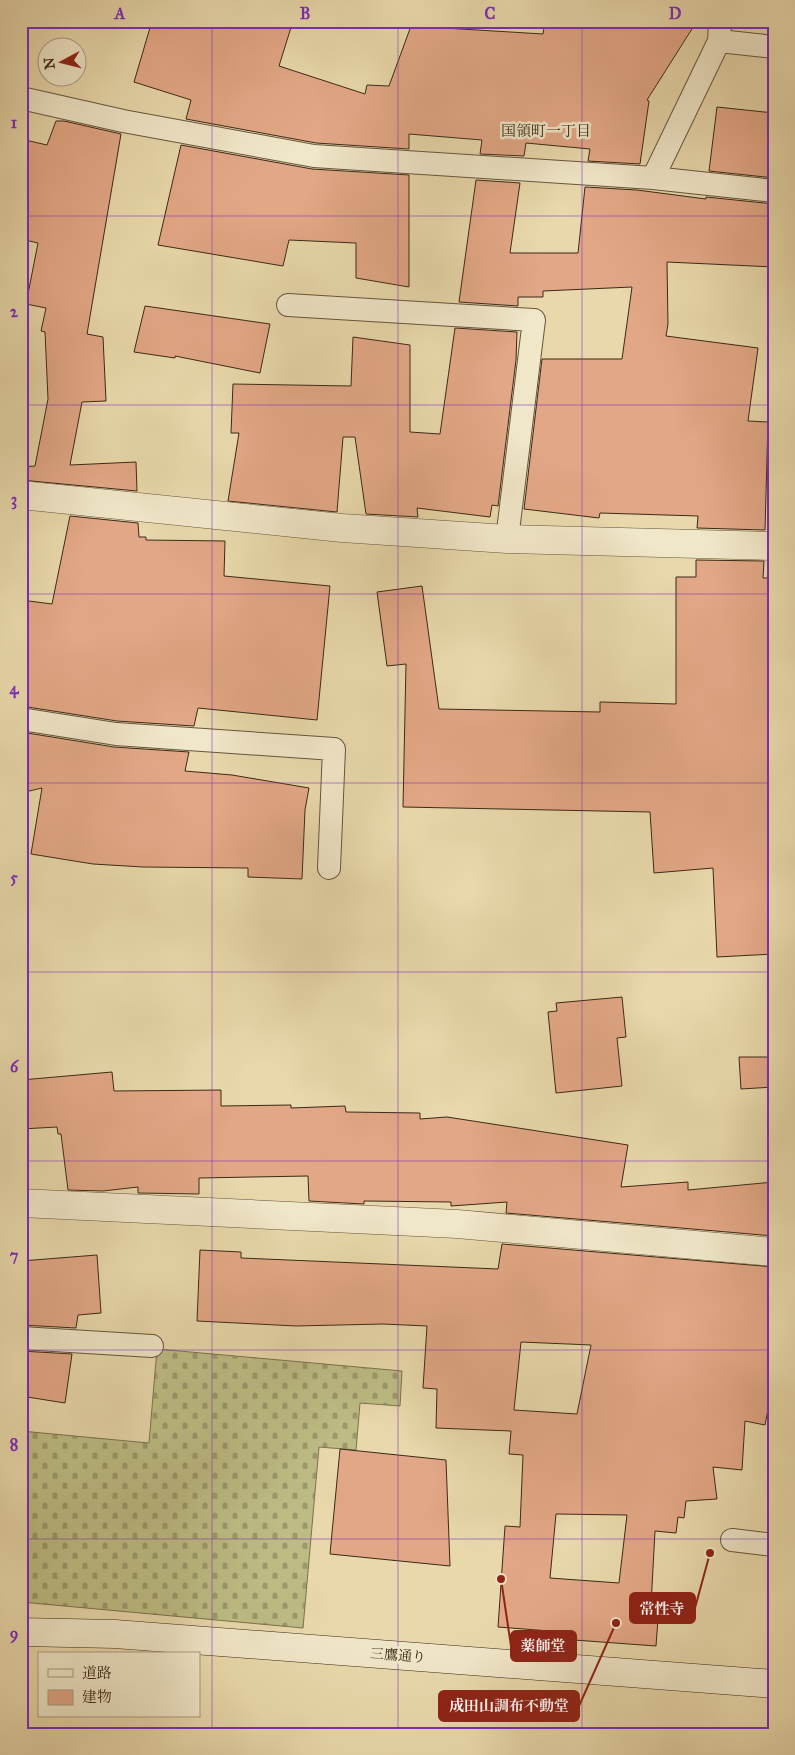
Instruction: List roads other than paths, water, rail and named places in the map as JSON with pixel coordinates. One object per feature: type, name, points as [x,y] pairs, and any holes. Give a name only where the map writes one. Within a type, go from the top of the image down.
[{"type":"street","points":[[21,495],[342,528],[507,539],[774,546]]},
{"type":"street","points":[[21,1204],[456,1224],[774,1252]]},
{"type":"street","name":"三鷹通り","points":[[21,1632],[115,1634],[774,1684]]},
{"type":"lane","points":[[653,178],[720,31],[774,47]]},
{"type":"lane","points":[[21,98],[123,121],[314,156],[653,178],[774,191]]},
{"type":"lane","points":[[288,305],[534,320],[507,539]]},
{"type":"lane","points":[[21,719],[116,734],[334,749],[329,868]]},
{"type":"lane","points":[[21,1338],[152,1346]]},
{"type":"lane","points":[[732,1540],[774,1545]]},
{"type":"place","name":"常性寺","points":[[710,1553]]},
{"type":"place","name":"薬師堂","points":[[501,1579]]},
{"type":"place","name":"成田山調布不動堂","points":[[616,1623]]},
{"type":"district","name":"国領町一丁目","points":[[546,131]]}]
